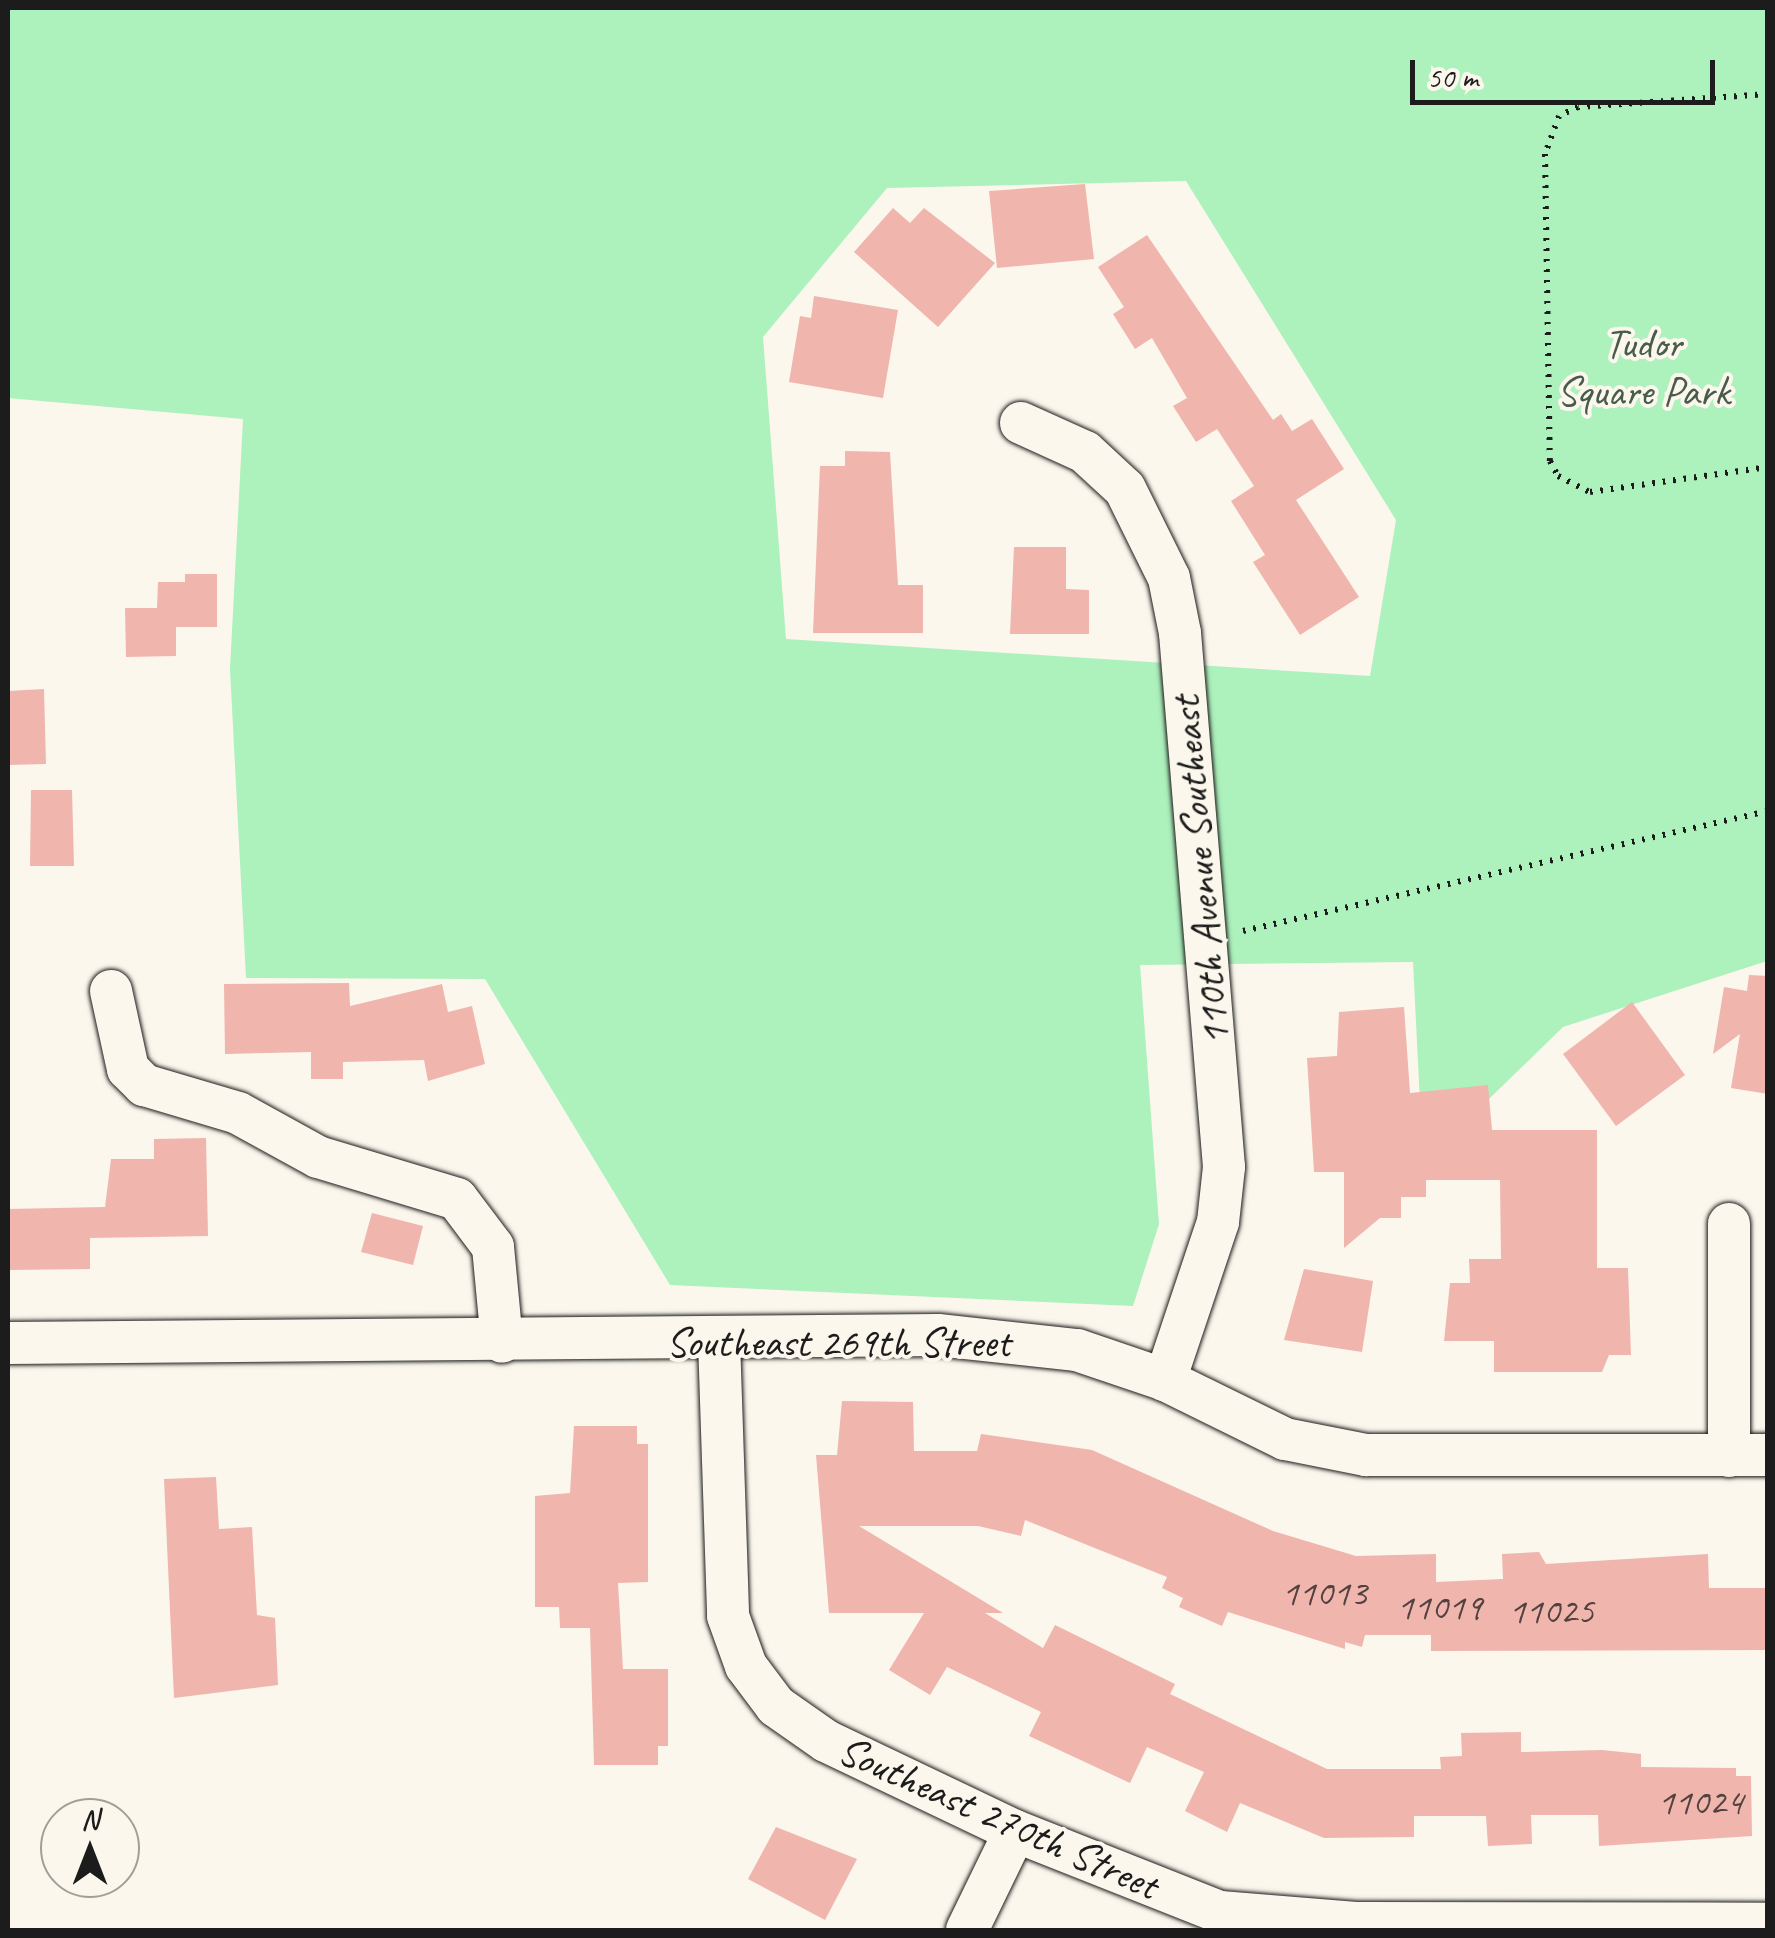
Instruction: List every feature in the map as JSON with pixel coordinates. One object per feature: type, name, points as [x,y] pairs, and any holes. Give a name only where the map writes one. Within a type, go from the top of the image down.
[{"type":"street","name":"110th Avenue Southeast","points":[[1021,422],[1085,452],[1125,489],[1168,578],[1207,939],[1224,1168],[1218,1222],[1165,1380]]},
{"type":"street","points":[[111,990],[128,1069],[144,1085],[238,1113],[318,1157],[457,1199],[494,1247],[502,1342]]},
{"type":"street","points":[[1729,1224],[1748,1455]]},
{"type":"street","name":"Southeast 270th Street","points":[[719,1340],[728,1616],[746,1666],[776,1706],[826,1741],[1015,1831],[1153,1891],[1270,1919],[1768,1924]]},
{"type":"street","name":"Southeast 269th Street","points":[[8,1343],[1002,1340],[1078,1350],[1165,1380],[1285,1438],[1366,1455],[1748,1455]]},
{"type":"street","points":[[967,1930],[1015,1831]]},
{"type":"path","points":[[1768,94],[1578,107],[1559,116],[1545,154],[1550,460],[1558,476],[1590,492],[1768,467]]},
{"type":"path","points":[[1207,939],[1768,810]]},
{"type":"green space","name":"Tudor Square Park","points":[[8,8],[1767,8],[1767,961],[1563,1027],[1423,1163],[1413,962],[1140,965],[1159,1224],[1133,1306],[670,1285],[485,979],[246,978],[230,669],[243,419],[8,398]],"holes":[[[1186,181],[1396,520],[1370,676],[786,639],[763,337],[887,188]]]},
{"type":"building","points":[[1085,184],[1094,259],[997,268],[989,191]]},
{"type":"building","points":[[893,208],[910,223],[924,208],[995,263],[938,327],[854,252]]},
{"type":"building","points":[[1147,235],[1273,420],[1281,414],[1292,431],[1312,419],[1344,469],[1296,500],[1359,597],[1300,635],[1253,562],[1265,555],[1231,501],[1254,486],[1217,429],[1196,442],[1173,406],[1187,398],[1152,338],[1135,349],[1113,314],[1124,307],[1098,267]]},
{"type":"building","points":[[814,296],[898,310],[883,398],[789,382],[800,316],[811,318]]},
{"type":"building","points":[[845,451],[890,452],[898,585],[923,585],[923,633],[813,633],[820,466],[845,466]]},
{"type":"building","points":[[1014,547],[1066,547],[1066,589],[1089,590],[1089,634],[1010,634]]},
{"type":"building","points":[[185,574],[217,574],[217,627],[176,627],[176,656],[126,657],[125,608],[157,608],[158,582],[185,582]]},
{"type":"building","points":[[44,689],[46,764],[8,765],[8,691]]},
{"type":"building","points":[[31,790],[72,790],[74,866],[30,866]]},
{"type":"building","points":[[1749,975],[1768,976],[1768,1094],[1731,1088],[1740,1034],[1713,1054],[1724,987],[1747,991]]},
{"type":"building","points":[[349,983],[350,1006],[442,984],[448,1012],[472,1006],[485,1064],[428,1081],[424,1060],[343,1062],[343,1079],[311,1079],[311,1052],[225,1054],[224,984]]},
{"type":"building","points":[[1632,1002],[1685,1075],[1616,1126],[1563,1054]]},
{"type":"building","points":[[1404,1007],[1410,1093],[1488,1085],[1492,1130],[1597,1130],[1597,1268],[1628,1268],[1631,1355],[1609,1355],[1602,1372],[1494,1372],[1494,1341],[1444,1341],[1450,1283],[1470,1283],[1469,1259],[1501,1259],[1500,1180],[1426,1180],[1426,1197],[1401,1197],[1401,1218],[1380,1218],[1344,1248],[1344,1172],[1314,1172],[1307,1058],[1337,1056],[1339,1012]]},
{"type":"building","points":[[206,1138],[208,1236],[90,1238],[90,1269],[8,1270],[8,1209],[105,1207],[111,1159],[154,1159],[154,1139]]},
{"type":"building","points":[[372,1213],[423,1226],[413,1265],[361,1252]]},
{"type":"building","points":[[1304,1269],[1373,1281],[1362,1352],[1284,1340]]},
{"type":"building","points":[[842,1401],[913,1402],[914,1451],[977,1451],[981,1434],[1092,1450],[1273,1531],[1356,1556],[1436,1554],[1436,1582],[1503,1579],[1502,1554],[1539,1552],[1546,1564],[1708,1554],[1709,1588],[1768,1588],[1768,1650],[1431,1651],[1431,1635],[1365,1635],[1362,1647],[1345,1642],[1345,1649],[1228,1612],[1222,1626],[1179,1607],[1183,1598],[1162,1588],[1167,1577],[1025,1520],[1021,1536],[978,1526],[859,1526],[1003,1613],[985,1613],[1043,1648],[1055,1625],[1175,1684],[1170,1694],[1327,1769],[1441,1769],[1440,1757],[1462,1756],[1461,1733],[1521,1732],[1521,1752],[1602,1750],[1641,1754],[1641,1767],[1736,1768],[1736,1776],[1751,1776],[1752,1836],[1599,1846],[1598,1815],[1531,1815],[1532,1844],[1488,1846],[1486,1816],[1414,1816],[1414,1837],[1324,1838],[1240,1803],[1227,1832],[1185,1811],[1204,1772],[1147,1747],[1130,1783],[1029,1736],[1041,1712],[947,1667],[930,1695],[889,1670],[924,1613],[829,1613],[816,1455],[837,1455]]},
{"type":"building","points":[[574,1426],[637,1426],[637,1444],[648,1444],[648,1582],[618,1583],[623,1669],[668,1669],[668,1746],[658,1746],[658,1765],[594,1765],[590,1628],[560,1628],[559,1607],[535,1607],[535,1496],[570,1493]]},
{"type":"building","points":[[216,1477],[219,1529],[252,1527],[257,1615],[275,1618],[278,1685],[174,1698],[164,1479]]},
{"type":"building","points":[[776,1827],[857,1859],[825,1920],[748,1879]]}]
